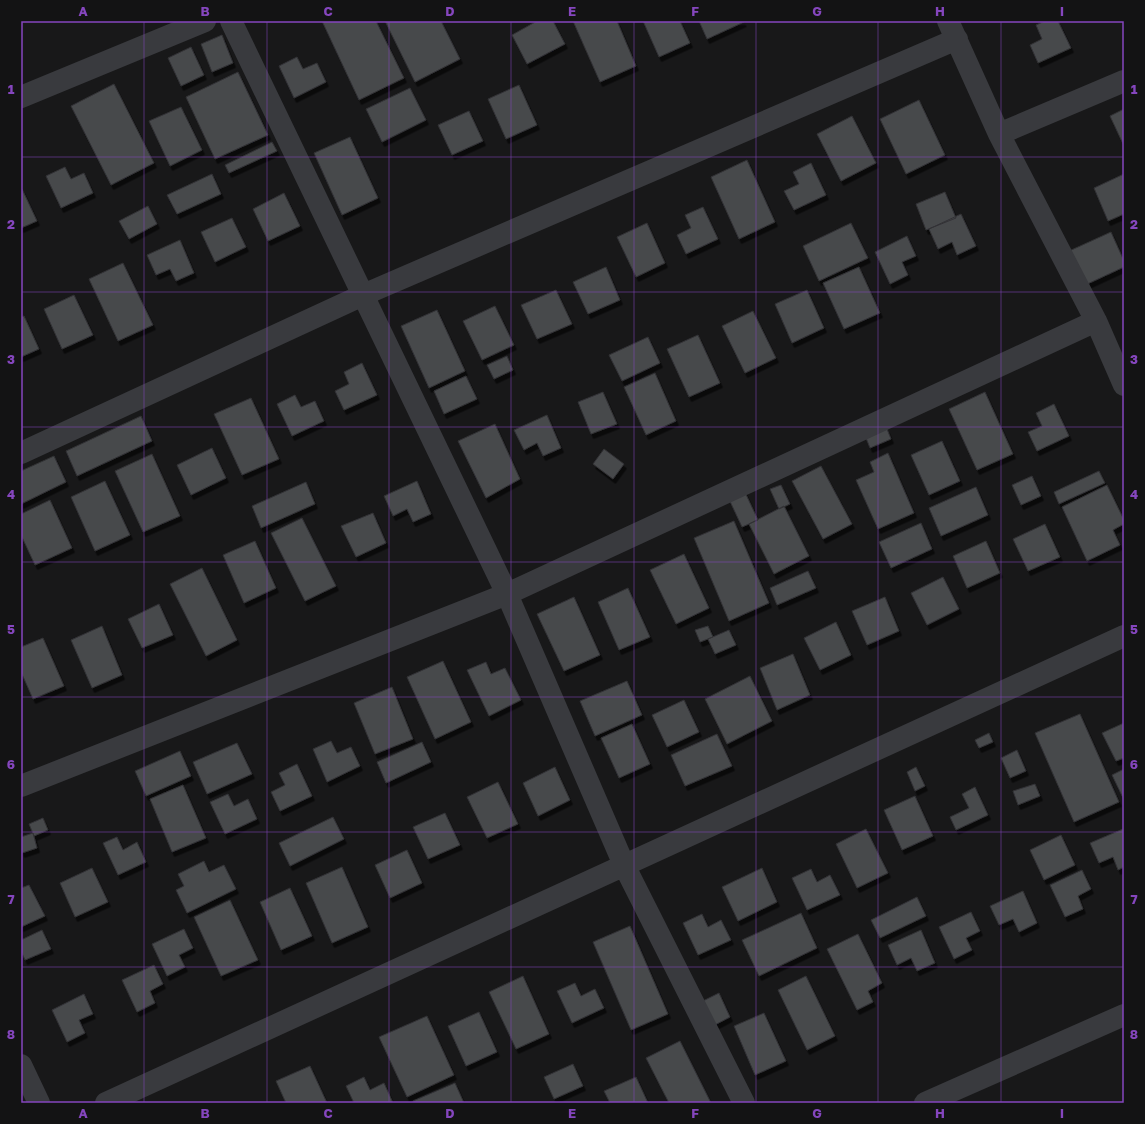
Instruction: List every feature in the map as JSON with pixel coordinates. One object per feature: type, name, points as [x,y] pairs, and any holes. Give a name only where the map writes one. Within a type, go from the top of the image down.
[{"type":"street","points":[[21,97],[205,21]]},
{"type":"street","points":[[231,21],[507,594],[624,865],[744,1103]]},
{"type":"street","points":[[21,453],[363,295],[953,30],[999,134],[1096,321],[1124,385]]},
{"type":"street","points":[[999,134],[1124,81]]},
{"type":"street","points":[[21,786],[507,594],[1096,321]]},
{"type":"street","points":[[106,1103],[1124,636]]},
{"type":"street","points":[[926,1103],[1124,1015]]},
{"type":"street","points":[[21,1065],[39,1103]]},
{"type":"building","points":[[322,21],[376,21],[404,78],[359,100]]},
{"type":"building","points":[[385,21],[441,21],[460,59],[415,82]]},
{"type":"building","points":[[537,21],[553,21],[565,44],[527,64],[512,35]]},
{"type":"building","points":[[573,21],[617,21],[636,66],[600,82]]},
{"type":"building","points":[[643,21],[680,21],[690,43],[659,57]]},
{"type":"building","points":[[699,21],[743,21],[744,22],[707,39]]},
{"type":"building","points":[[1045,21],[1058,21],[1071,48],[1038,63],[1030,45],[1042,39],[1036,25]]},
{"type":"building","points":[[222,35],[233,63],[212,72],[201,44]]},
{"type":"building","points":[[191,47],[204,75],[181,86],[168,58]]},
{"type":"building","points":[[297,57],[303,69],[317,63],[326,82],[294,98],[279,66]]},
{"type":"building","points":[[238,72],[268,135],[215,159],[186,97]]},
{"type":"building","points":[[114,84],[154,163],[111,185],[71,106]]},
{"type":"building","points":[[519,85],[537,125],[506,139],[488,99]]},
{"type":"building","points":[[410,88],[426,120],[382,142],[366,109]]},
{"type":"building","points":[[919,100],[945,155],[906,174],[880,119]]},
{"type":"building","points":[[181,107],[202,150],[170,166],[149,121]]},
{"type":"building","points":[[1124,109],[1124,146],[1110,116]]},
{"type":"building","points":[[469,111],[483,141],[452,155],[438,125]]},
{"type":"building","points":[[852,116],[876,163],[841,181],[817,134]]},
{"type":"building","points":[[350,137],[378,198],[342,215],[314,153]]},
{"type":"building","points":[[272,142],[277,151],[229,173],[225,165]]},
{"type":"building","points":[[747,160],[775,222],[739,239],[711,177]]},
{"type":"building","points":[[811,163],[826,195],[794,210],[784,191],[799,184],[793,172]]},
{"type":"building","points":[[65,167],[71,179],[84,173],[93,193],[61,208],[46,176]]},
{"type":"building","points":[[212,174],[221,194],[177,214],[167,195]]},
{"type":"building","points":[[1124,174],[1124,214],[1108,221],[1094,188]]},
{"type":"building","points":[[21,189],[37,221],[21,228]]},
{"type":"building","points":[[945,192],[956,218],[926,230],[916,204]]},
{"type":"building","points":[[284,193],[300,226],[268,241],[253,209]]},
{"type":"building","points":[[148,206],[157,224],[129,239],[119,221]]},
{"type":"building","points":[[703,207],[718,239],[686,254],[677,235],[691,228],[685,215]]},
{"type":"building","points":[[961,214],[976,246],[957,255],[952,242],[938,249],[929,229]]},
{"type":"building","points":[[232,218],[246,247],[215,262],[201,232]]},
{"type":"building","points":[[647,223],[665,263],[636,277],[617,237]]},
{"type":"building","points":[[851,223],[868,258],[819,281],[803,246]]},
{"type":"building","points":[[1111,232],[1124,261],[1124,267],[1083,286],[1067,252]]},
{"type":"building","points":[[907,236],[916,256],[902,262],[908,275],[890,284],[875,252]]},
{"type":"building","points":[[180,240],[194,273],[176,281],[170,269],[156,275],[147,255]]},
{"type":"building","points":[[123,263],[153,325],[118,341],[89,279]]},
{"type":"building","points":[[606,267],[620,300],[588,314],[573,282]]},
{"type":"building","points":[[859,267],[880,313],[844,329],[823,283]]},
{"type":"building","points":[[556,290],[572,324],[537,339],[521,305]]},
{"type":"building","points":[[807,290],[824,328],[792,343],[775,304]]},
{"type":"building","points":[[74,295],[93,335],[62,349],[44,309]]},
{"type":"building","points":[[495,306],[514,345],[482,360],[463,321]]},
{"type":"building","points":[[437,310],[465,371],[429,388],[401,326]]},
{"type":"building","points":[[753,311],[776,358],[745,373],[722,326]]},
{"type":"building","points":[[24,316],[39,349],[21,357],[21,317]]},
{"type":"building","points":[[698,335],[720,383],[689,397],[667,349]]},
{"type":"building","points":[[648,337],[660,363],[622,381],[609,355]]},
{"type":"building","points":[[507,356],[513,370],[494,379],[487,365]]},
{"type":"building","points":[[362,363],[377,395],[344,410],[335,391],[349,384],[344,372]]},
{"type":"building","points":[[655,373],[676,421],[646,435],[624,387]]},
{"type":"building","points":[[466,376],[477,399],[444,414],[434,391]]},
{"type":"building","points":[[603,392],[617,424],[591,434],[578,402]]},
{"type":"building","points":[[985,392],[1013,454],[977,470],[949,409]]},
{"type":"building","points":[[295,395],[301,407],[315,401],[324,421],[292,436],[277,404]]},
{"type":"building","points":[[251,398],[279,459],[242,475],[214,414]]},
{"type":"building","points":[[1054,404],[1069,436],[1037,451],[1028,432],[1042,426],[1036,413]]},
{"type":"building","points":[[547,415],[561,448],[543,456],[537,443],[524,450],[514,430]]},
{"type":"building","points":[[141,416],[152,441],[77,476],[66,451]]},
{"type":"building","points":[[495,424],[520,479],[486,498],[458,441]]},
{"type":"building","points":[[887,429],[891,439],[870,448],[866,438]]},
{"type":"building","points":[[942,441],[960,481],[929,495],[911,455]]},
{"type":"building","points":[[212,448],[226,478],[191,495],[177,465]]},
{"type":"building","points":[[604,449],[624,464],[613,479],[593,464]]},
{"type":"building","points":[[888,453],[914,513],[878,529],[856,480],[874,472],[870,462]]},
{"type":"building","points":[[152,454],[180,516],[143,532],[115,471]]},
{"type":"building","points":[[54,456],[66,482],[21,504],[21,471]]},
{"type":"building","points":[[821,466],[852,524],[823,539],[792,481]]},
{"type":"building","points":[[1099,471],[1105,483],[1059,504],[1054,492]]},
{"type":"building","points":[[1032,476],[1041,496],[1021,505],[1012,485]]},
{"type":"building","points":[[105,481],[130,535],[95,551],[71,497]]},
{"type":"building","points":[[417,481],[431,514],[413,522],[407,509],[393,516],[384,496]]},
{"type":"building","points":[[306,482],[315,504],[261,528],[252,506]]},
{"type":"building","points":[[781,485],[790,504],[779,509],[770,489]]},
{"type":"building","points":[[1107,485],[1124,520],[1124,524],[1113,530],[1120,545],[1087,561],[1062,507]]},
{"type":"building","points":[[976,487],[988,515],[941,536],[929,508]]},
{"type":"building","points":[[743,488],[758,520],[742,527],[727,495]]},
{"type":"building","points":[[50,500],[72,548],[35,565],[21,535],[21,514]]},
{"type":"building","points":[[784,506],[809,556],[774,574],[749,524]]},
{"type":"building","points":[[373,513],[386,543],[356,557],[341,526]]},
{"type":"building","points":[[302,518],[336,586],[305,601],[271,533]]},
{"type":"building","points":[[734,521],[769,603],[729,621],[694,538]]},
{"type":"building","points":[[921,523],[932,549],[891,568],[879,542]]},
{"type":"building","points":[[1045,524],[1060,557],[1028,571],[1013,539]]},
{"type":"building","points":[[255,541],[276,588],[244,603],[223,555]]},
{"type":"building","points":[[986,541],[1000,573],[967,588],[953,556]]},
{"type":"building","points":[[684,554],[709,608],[676,624],[650,570]]},
{"type":"building","points":[[202,568],[237,640],[206,656],[170,584]]},
{"type":"building","points":[[808,571],[816,588],[777,605],[770,588]]},
{"type":"building","points":[[943,577],[959,609],[927,625],[911,593]]},
{"type":"building","points":[[628,588],[650,637],[619,650],[598,602]]},
{"type":"building","points":[[574,597],[600,655],[564,671],[537,614]]},
{"type":"building","points":[[885,597],[899,631],[867,645],[852,611]]},
{"type":"building","points":[[159,604],[173,635],[142,648],[128,619]]},
{"type":"building","points":[[836,622],[851,655],[820,670],[804,638]]},
{"type":"building","points":[[102,626],[122,675],[92,688],[71,640]]},
{"type":"building","points":[[708,626],[713,637],[700,642],[695,630]]},
{"type":"building","points":[[729,630],[736,645],[715,654],[708,639]]},
{"type":"building","points":[[43,638],[64,686],[33,699],[21,672],[21,647]]},
{"type":"building","points":[[793,654],[810,695],[777,710],[760,668]]},
{"type":"building","points":[[443,661],[471,722],[435,739],[407,677]]},
{"type":"building","points":[[486,662],[491,674],[505,668],[521,700],[489,716],[467,670]]},
{"type":"building","points":[[750,676],[772,721],[727,744],[705,699]]},
{"type":"building","points":[[627,681],[642,715],[595,736],[580,701]]},
{"type":"building","points":[[392,687],[413,739],[375,754],[354,703]]},
{"type":"building","points":[[684,700],[699,732],[667,747],[652,715]]},
{"type":"building","points":[[1080,714],[1119,802],[1074,822],[1035,733]]},
{"type":"building","points":[[1124,723],[1124,758],[1116,761],[1102,733]]},
{"type":"building","points":[[632,724],[650,764],[619,778],[601,738]]},
{"type":"building","points":[[989,733],[993,742],[979,748],[975,740]]},
{"type":"building","points":[[717,734],[732,766],[685,786],[671,755]]},
{"type":"building","points":[[331,741],[337,753],[351,747],[360,766],[327,782],[313,749]]},
{"type":"building","points":[[422,742],[431,762],[386,783],[377,762]]},
{"type":"building","points":[[237,743],[252,774],[207,794],[193,762]]},
{"type":"building","points":[[1017,750],[1026,771],[1010,778],[1001,758]]},
{"type":"building","points":[[180,751],[191,776],[146,796],[135,771]]},
{"type":"building","points":[[297,764],[312,796],[280,811],[271,792],[285,785],[279,773]]},
{"type":"building","points":[[555,767],[570,800],[538,816],[523,783]]},
{"type":"building","points":[[916,767],[925,786],[915,791],[907,772]]},
{"type":"building","points":[[1124,769],[1124,800],[1112,775]]},
{"type":"building","points":[[498,782],[518,824],[487,838],[467,797]]},
{"type":"building","points":[[1035,784],[1040,796],[1018,805],[1013,791]]},
{"type":"building","points":[[183,785],[206,838],[172,852],[150,799]]},
{"type":"building","points":[[975,787],[988,815],[956,830],[950,817],[969,808],[962,794]]},
{"type":"building","points":[[228,794],[234,806],[248,799],[257,819],[225,834],[210,802]]},
{"type":"building","points":[[915,796],[933,836],[902,850],[884,810]]},
{"type":"building","points":[[445,813],[460,845],[428,859],[413,827]]},
{"type":"building","points":[[333,817],[344,839],[290,866],[279,843]]},
{"type":"building","points":[[43,818],[48,830],[34,836],[29,824]]},
{"type":"building","points":[[866,829],[888,873],[857,888],[836,844]]},
{"type":"building","points":[[1123,829],[1124,867],[1118,870],[1113,857],[1099,863],[1090,843]]},
{"type":"building","points":[[33,833],[37,848],[22,853],[21,837]]},
{"type":"building","points":[[1061,835],[1075,865],[1044,880],[1030,850]]},
{"type":"building","points":[[117,837],[123,850],[137,842],[146,862],[118,875],[103,843]]},
{"type":"building","points":[[407,850],[422,883],[390,898],[375,865]]},
{"type":"building","points":[[204,861],[209,872],[224,865],[236,889],[187,913],[176,890],[184,886],[178,874]]},
{"type":"building","points":[[342,867],[368,927],[332,943],[306,883]]},
{"type":"building","points":[[92,868],[108,902],[75,917],[60,883]]},
{"type":"building","points":[[762,868],[777,902],[738,921],[722,887]]},
{"type":"building","points":[[811,869],[817,882],[830,875],[840,895],[807,910],[792,878]]},
{"type":"building","points":[[1082,870],[1091,889],[1078,896],[1083,909],[1065,917],[1050,885]]},
{"type":"building","points":[[29,885],[45,916],[21,927],[21,888]]},
{"type":"building","points":[[290,888],[312,936],[281,950],[260,902]]},
{"type":"building","points":[[1023,891],[1037,923],[1019,932],[1013,919],[999,925],[990,906]]},
{"type":"building","points":[[917,897],[926,916],[880,938],[871,920]]},
{"type":"building","points":[[230,900],[258,960],[221,976],[194,917]]},
{"type":"building","points":[[971,912],[980,931],[966,938],[972,950],[954,959],[939,927]]},
{"type":"building","points":[[801,913],[817,948],[759,976],[742,940]]},
{"type":"building","points":[[702,914],[708,927],[721,920],[731,940],[698,955],[683,923]]},
{"type":"building","points":[[630,926],[668,1014],[631,1030],[593,942]]},
{"type":"building","points":[[184,929],[193,948],[179,955],[185,967],[167,976],[152,944]]},
{"type":"building","points":[[42,930],[51,949],[25,960],[21,951],[21,940]]},
{"type":"building","points":[[921,930],[935,963],[917,971],[911,958],[897,965],[888,945]]},
{"type":"building","points":[[858,934],[882,983],[868,991],[873,1002],[857,1010],[827,949]]},
{"type":"building","points":[[154,965],[163,984],[150,991],[155,1003],[137,1012],[122,980]]},
{"type":"building","points":[[523,976],[549,1034],[516,1049],[489,992]]},
{"type":"building","points":[[806,976],[835,1036],[807,1050],[778,990]]},
{"type":"building","points":[[575,983],[581,996],[595,989],[604,1008],[572,1023],[557,991]]},
{"type":"building","points":[[719,993],[730,1017],[711,1027],[699,1003]]},
{"type":"building","points":[[84,994],[93,1014],[79,1020],[85,1033],[67,1042],[52,1010]]},
{"type":"building","points":[[479,1012],[497,1052],[466,1066],[448,1026]]},
{"type":"building","points":[[764,1013],[786,1061],[755,1075],[734,1026]]},
{"type":"building","points":[[427,1016],[454,1075],[407,1097],[379,1037]]},
{"type":"building","points":[[680,1041],[711,1103],[669,1103],[646,1058]]},
{"type":"building","points":[[573,1064],[583,1086],[554,1099],[544,1077]]},
{"type":"building","points":[[310,1066],[327,1103],[286,1103],[276,1081]]},
{"type":"building","points":[[364,1077],[370,1090],[384,1083],[393,1103],[354,1103],[346,1086]]},
{"type":"building","points":[[636,1077],[648,1103],[610,1103],[604,1091]]},
{"type":"building","points":[[455,1083],[464,1103],[413,1103],[413,1101]]}]
